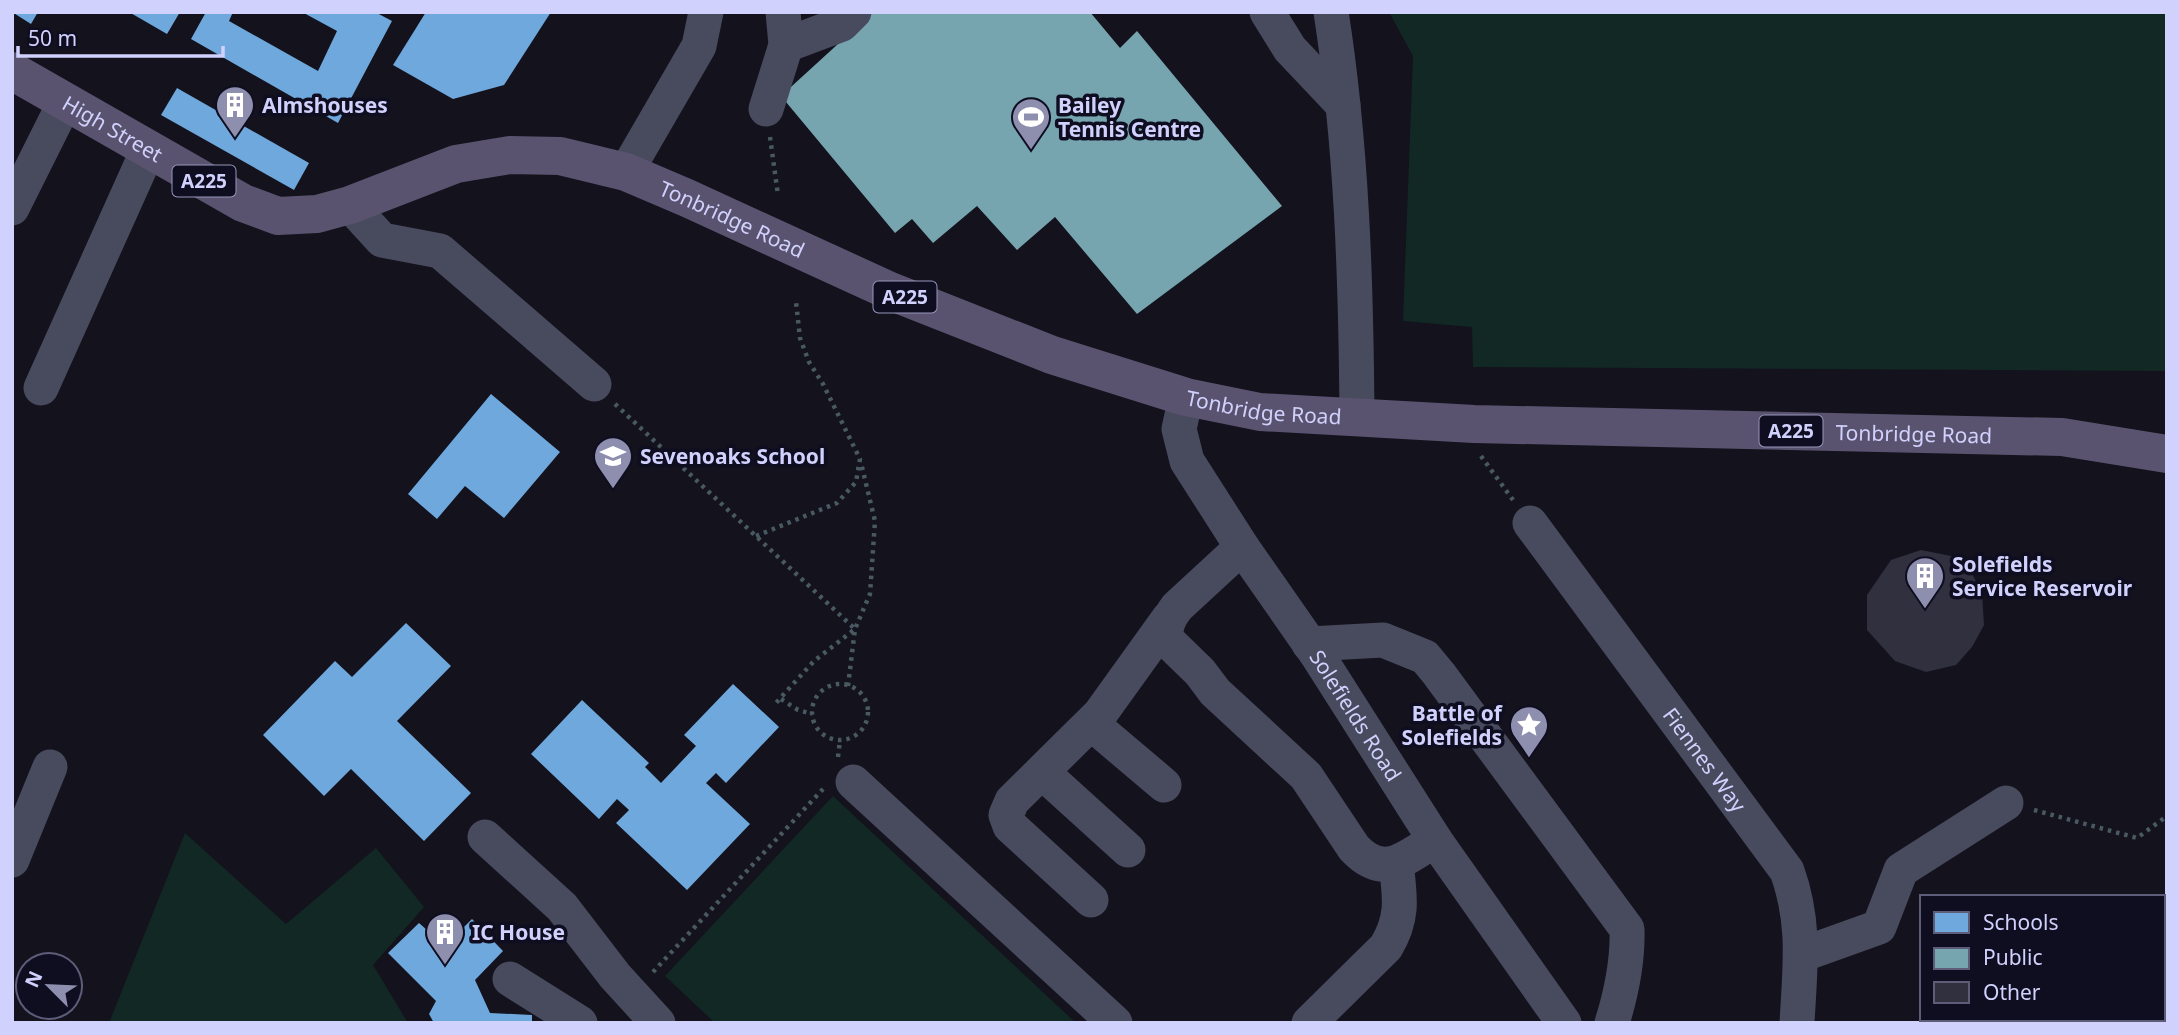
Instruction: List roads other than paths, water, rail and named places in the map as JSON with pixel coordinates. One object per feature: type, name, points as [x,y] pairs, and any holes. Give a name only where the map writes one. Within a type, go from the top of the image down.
[{"type":"main road","name":"High Street","points":[[12,71],[243,203],[278,216],[317,214],[350,205],[410,181]]},
{"type":"main road","name":"Tonbridge Road","points":[[410,181],[456,164],[510,155],[560,156],[626,172],[890,291],[1052,355],[1186,397],[1260,412],[1475,424],[2062,437],[2167,454]]},
{"type":"street","points":[[626,172],[699,46],[706,12]]},
{"type":"street","points":[[766,109],[785,29],[842,24],[855,12]]},
{"type":"street","points":[[1267,12],[1290,48],[1343,105]]},
{"type":"street","points":[[1331,12],[1343,105],[1356,286],[1357,417]]},
{"type":"street","points":[[12,208],[65,102]]},
{"type":"street","points":[[41,388],[148,150]]},
{"type":"street","points":[[350,205],[382,240],[440,251],[594,384]]},
{"type":"street","name":"Solefields Road","points":[[1186,397],[1179,429],[1187,461],[1435,839],[1564,1023]]},
{"type":"street","name":"Fiennes Way","points":[[1530,523],[1787,870],[1797,898],[1801,955],[1797,1023]]},
{"type":"street","points":[[1091,900],[1010,826],[1006,815],[1012,801],[1092,724],[1177,607],[1242,547]]},
{"type":"street","points":[[1169,618],[1166,639],[1174,649],[1199,672],[1215,692],[1306,776],[1362,857],[1385,866],[1396,863],[1435,839]]},
{"type":"street","points":[[1309,644],[1383,640],[1424,657],[1439,674],[1627,929],[1628,950],[1623,988],[1612,1023]]},
{"type":"street","points":[[1092,724],[1164,785]]},
{"type":"street","points":[[12,860],[50,767]]},
{"type":"street","points":[[1042,772],[1128,850]]},
{"type":"street","points":[[840,778],[923,830],[1115,1023]]},
{"type":"street","points":[[1801,955],[1878,927],[1901,870],[2006,803]]},
{"type":"street","points":[[485,837],[562,907],[615,976],[658,1023]]},
{"type":"street","points":[[1309,1023],[1386,947],[1395,932],[1400,915],[1396,863]]},
{"type":"street","points":[[510,979],[580,1023]]},
{"type":"place","name":"Almshouses","points":[[235,139]]},
{"type":"place","name":"Bailey Tennis Centre","points":[[1031,151]]},
{"type":"place","name":"Sevenoaks School","points":[[613,490]]},
{"type":"place","name":"Solefields Service Reservoir","points":[[1925,610]]},
{"type":"place","name":"Battle of Solefields","points":[[1529,759]]},
{"type":"place","name":"IC House","points":[[445,966]]}]
